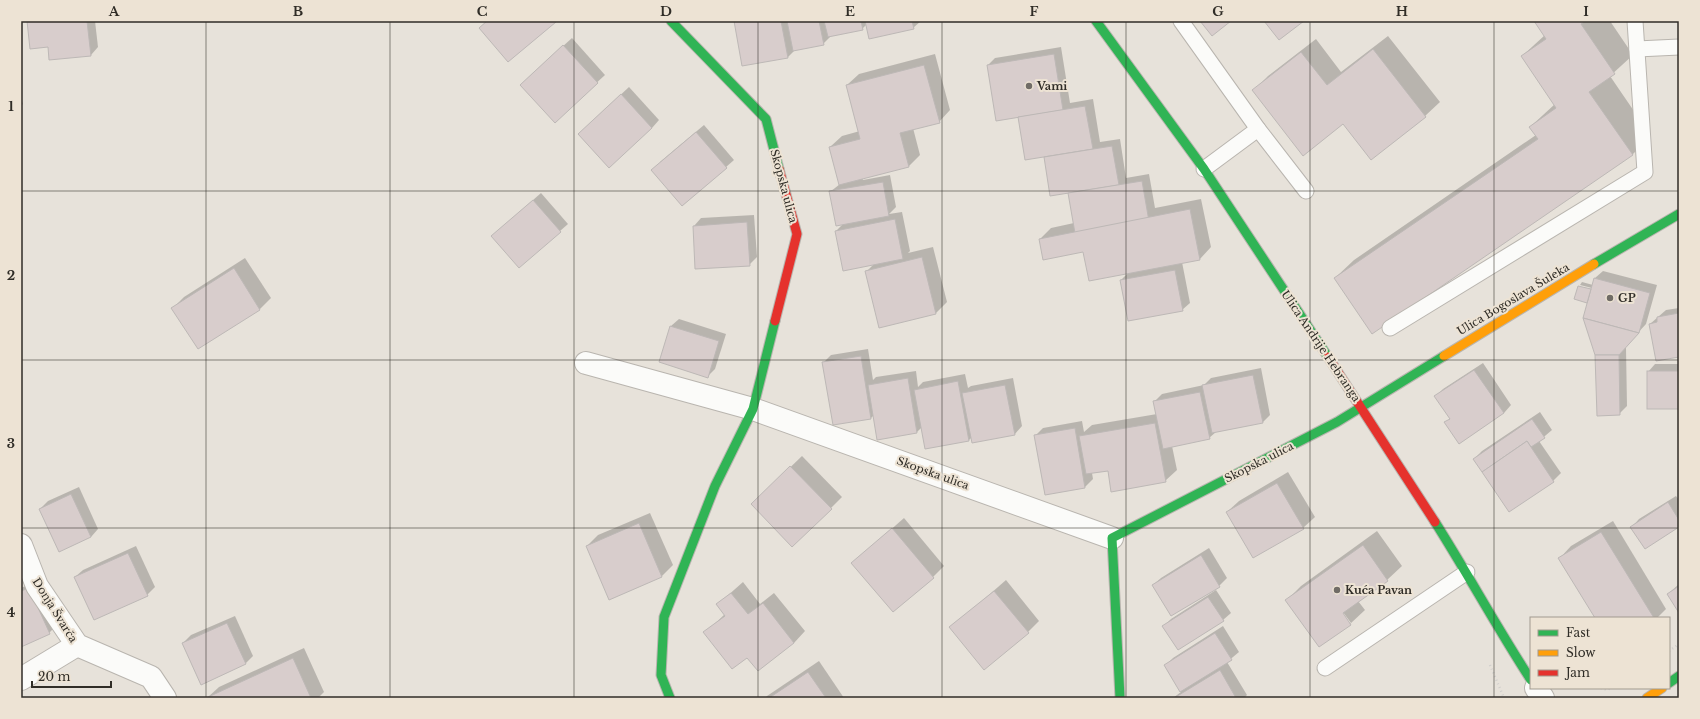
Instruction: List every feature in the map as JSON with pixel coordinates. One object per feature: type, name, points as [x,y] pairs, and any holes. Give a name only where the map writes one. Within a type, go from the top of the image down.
[{"type":"street","name":"Skopska ulica","points":[[670,698],[661,675],[664,617],[715,486],[753,409],[796,234],[766,119],[671,21]]},
{"type":"street","name":"Ulica Andrije Hebranga","points":[[1096,21],[1204,169],[1361,406],[1467,572],[1512,651],[1530,678]]},
{"type":"street","name":"Ulica Bogoslava Šuleka","points":[[1361,406],[1520,308],[1679,214]]},
{"type":"street","name":"Skopska ulica","points":[[586,363],[753,409],[1112,538],[1337,422],[1361,406]]},
{"type":"street","points":[[1112,538],[1120,698]]},
{"type":"street","name":"Donja Švarča","points":[[21,545],[37,586],[77,645],[151,677],[165,698]]},
{"type":"street","points":[[21,679],[77,645]]},
{"type":"street","points":[[1670,682],[1679,676]]},
{"type":"street","points":[[1537,689],[1543,698]]},
{"type":"street","points":[[1647,698],[1660,689]]},
{"type":"lane","points":[[1181,21],[1258,129],[1306,191]]},
{"type":"lane","points":[[1390,328],[1645,172],[1635,21]]},
{"type":"lane","points":[[1637,48],[1679,47]]},
{"type":"lane","points":[[1204,169],[1258,129]]},
{"type":"lane","points":[[1325,668],[1467,572]]},
{"type":"path","points":[[1670,650],[1679,644]]},
{"type":"building","points":[[27,21],[87,21],[91,56],[49,60],[48,47],[30,49]]},
{"type":"building","points":[[487,21],[556,22],[508,62],[479,28]]},
{"type":"building","points":[[734,21],[781,21],[788,58],[742,66]]},
{"type":"building","points":[[787,21],[819,21],[824,45],[793,51]]},
{"type":"building","points":[[824,21],[861,21],[863,30],[828,37]]},
{"type":"building","points":[[865,21],[912,21],[914,29],[869,39]]},
{"type":"building","points":[[1200,21],[1231,21],[1212,36]]},
{"type":"building","points":[[1264,21],[1304,21],[1279,40]]},
{"type":"building","points":[[1534,21],[1586,21],[1581,24],[1615,74],[1589,92],[1633,155],[1372,334],[1334,278],[1538,139],[1529,127],[1556,108],[1521,56],[1546,39]]},
{"type":"building","points":[[563,45],[598,83],[555,123],[520,85]]},
{"type":"building","points":[[1373,49],[1426,117],[1371,160],[1343,124],[1303,156],[1252,90],[1301,52],[1327,85]]},
{"type":"building","points":[[1054,54],[1063,110],[996,121],[987,65]]},
{"type":"building","points":[[924,65],[940,123],[900,133],[909,167],[839,185],[829,147],[860,139],[846,85]]},
{"type":"building","points":[[621,94],[652,128],[609,168],[578,134]]},
{"type":"building","points":[[1085,106],[1093,149],[1025,160],[1018,117]]},
{"type":"building","points":[[696,132],[727,168],[682,206],[651,170]]},
{"type":"building","points":[[1112,146],[1119,185],[1050,196],[1044,157]]},
{"type":"building","points":[[1142,181],[1150,227],[1076,239],[1068,193]]},
{"type":"building","points":[[883,182],[889,216],[836,226],[829,191]]},
{"type":"building","points":[[533,200],[561,232],[519,268],[491,236]]},
{"type":"building","points":[[1190,209],[1200,260],[1089,281],[1083,252],[1043,260],[1039,239]]},
{"type":"building","points":[[895,219],[903,259],[843,271],[835,231]]},
{"type":"building","points":[[747,222],[750,266],[695,269],[693,226]]},
{"type":"building","points":[[922,257],[936,314],[879,328],[865,271]]},
{"type":"building","points":[[234,268],[260,310],[198,349],[171,308]]},
{"type":"building","points":[[1175,270],[1183,311],[1128,321],[1120,280]]},
{"type":"building","points":[[1594,278],[1650,293],[1639,333],[1583,318]]},
{"type":"building","points":[[1578,286],[1591,289],[1587,303],[1574,299]]},
{"type":"building","points":[[1679,313],[1679,357],[1656,361],[1649,324],[1657,322],[1657,317]]},
{"type":"building","points":[[1583,318],[1639,333],[1619,355],[1595,355]]},
{"type":"building","points":[[670,326],[719,341],[708,378],[659,362]]},
{"type":"building","points":[[1595,355],[1619,355],[1620,415],[1597,416]]},
{"type":"building","points":[[861,356],[871,419],[833,425],[822,362]]},
{"type":"building","points":[[1474,370],[1504,413],[1459,444],[1444,422],[1450,419],[1434,396]]},
{"type":"building","points":[[1647,371],[1679,371],[1679,409],[1647,409]]},
{"type":"building","points":[[1253,375],[1263,423],[1212,433],[1202,385]]},
{"type":"building","points":[[908,378],[917,433],[877,440],[868,385]]},
{"type":"building","points":[[958,381],[969,441],[925,449],[914,390]]},
{"type":"building","points":[[1005,385],[1015,435],[972,443],[962,393]]},
{"type":"building","points":[[1200,392],[1210,439],[1163,449],[1153,401]]},
{"type":"building","points":[[1532,419],[1545,438],[1531,447],[1527,441],[1482,472],[1473,459]]},
{"type":"building","points":[[1155,423],[1166,482],[1111,492],[1108,471],[1086,474],[1079,436]]},
{"type":"building","points":[[1075,428],[1085,488],[1045,495],[1034,435]]},
{"type":"building","points":[[1527,441],[1554,482],[1509,512],[1482,472]]},
{"type":"building","points":[[790,466],[832,509],[792,547],[751,504]]},
{"type":"building","points":[[1277,483],[1304,529],[1253,558],[1226,512]]},
{"type":"building","points":[[71,494],[91,537],[59,552],[39,509]]},
{"type":"building","points":[[1668,502],[1679,520],[1679,527],[1645,549],[1630,527]]},
{"type":"building","points":[[639,523],[662,577],[609,600],[586,546]]},
{"type":"building","points":[[892,528],[934,578],[893,612],[851,563]]},
{"type":"building","points":[[1601,532],[1653,617],[1594,617],[1558,558]]},
{"type":"building","name":"Kuća Pavan","points":[[1363,545],[1388,581],[1343,613],[1351,625],[1319,647],[1285,600]]},
{"type":"building","points":[[128,553],[148,596],[94,620],[74,577]]},
{"type":"building","points":[[1201,555],[1220,587],[1171,616],[1152,585]]},
{"type":"building","points":[[1679,586],[1679,613],[1667,594]]},
{"type":"building","points":[[29,588],[50,634],[21,647],[21,591]]},
{"type":"building","points":[[994,591],[1029,633],[984,670],[949,627]]},
{"type":"building","points":[[731,593],[748,614],[763,603],[794,643],[758,671],[747,658],[732,669],[703,632],[725,616],[716,604]]},
{"type":"building","points":[[1208,597],[1224,621],[1178,650],[1162,626]]},
{"type":"building","points":[[227,623],[246,664],[201,685],[182,643]]},
{"type":"building","points":[[1215,633],[1232,660],[1180,692],[1164,665]]},
{"type":"building","points":[[293,658],[311,698],[206,698]]},
{"type":"building","points":[[1220,670],[1236,698],[1174,698]]},
{"type":"building","points":[[808,672],[826,698],[769,698]]},
{"type":"traffic: fast","points":[[671,21],[766,119],[779,169]]},
{"type":"traffic: fast","points":[[1096,21],[1204,169],[1328,357]]},
{"type":"traffic: fast","points":[[1594,264],[1679,214]]},
{"type":"traffic: fast","points":[[670,698],[661,675],[664,617],[715,486],[753,409],[775,321]]},
{"type":"traffic: fast","points":[[1120,698],[1112,538],[1337,422],[1444,356]]},
{"type":"traffic: fast","points":[[1435,522],[1530,678]]},
{"type":"traffic: fast","points":[[1670,682],[1679,676]]},
{"type":"traffic: slow","points":[[1444,356],[1594,264]]},
{"type":"traffic: slow","points":[[1647,698],[1660,689]]},
{"type":"traffic: jam","points":[[775,321],[797,234],[779,169]]},
{"type":"traffic: jam","points":[[1328,357],[1435,522]]},
{"type":"place","name":"Vami","points":[[1029,86]]},
{"type":"place","name":"GP","points":[[1610,298]]},
{"type":"place","name":"Kuća Pavan","points":[[1337,590]]}]
